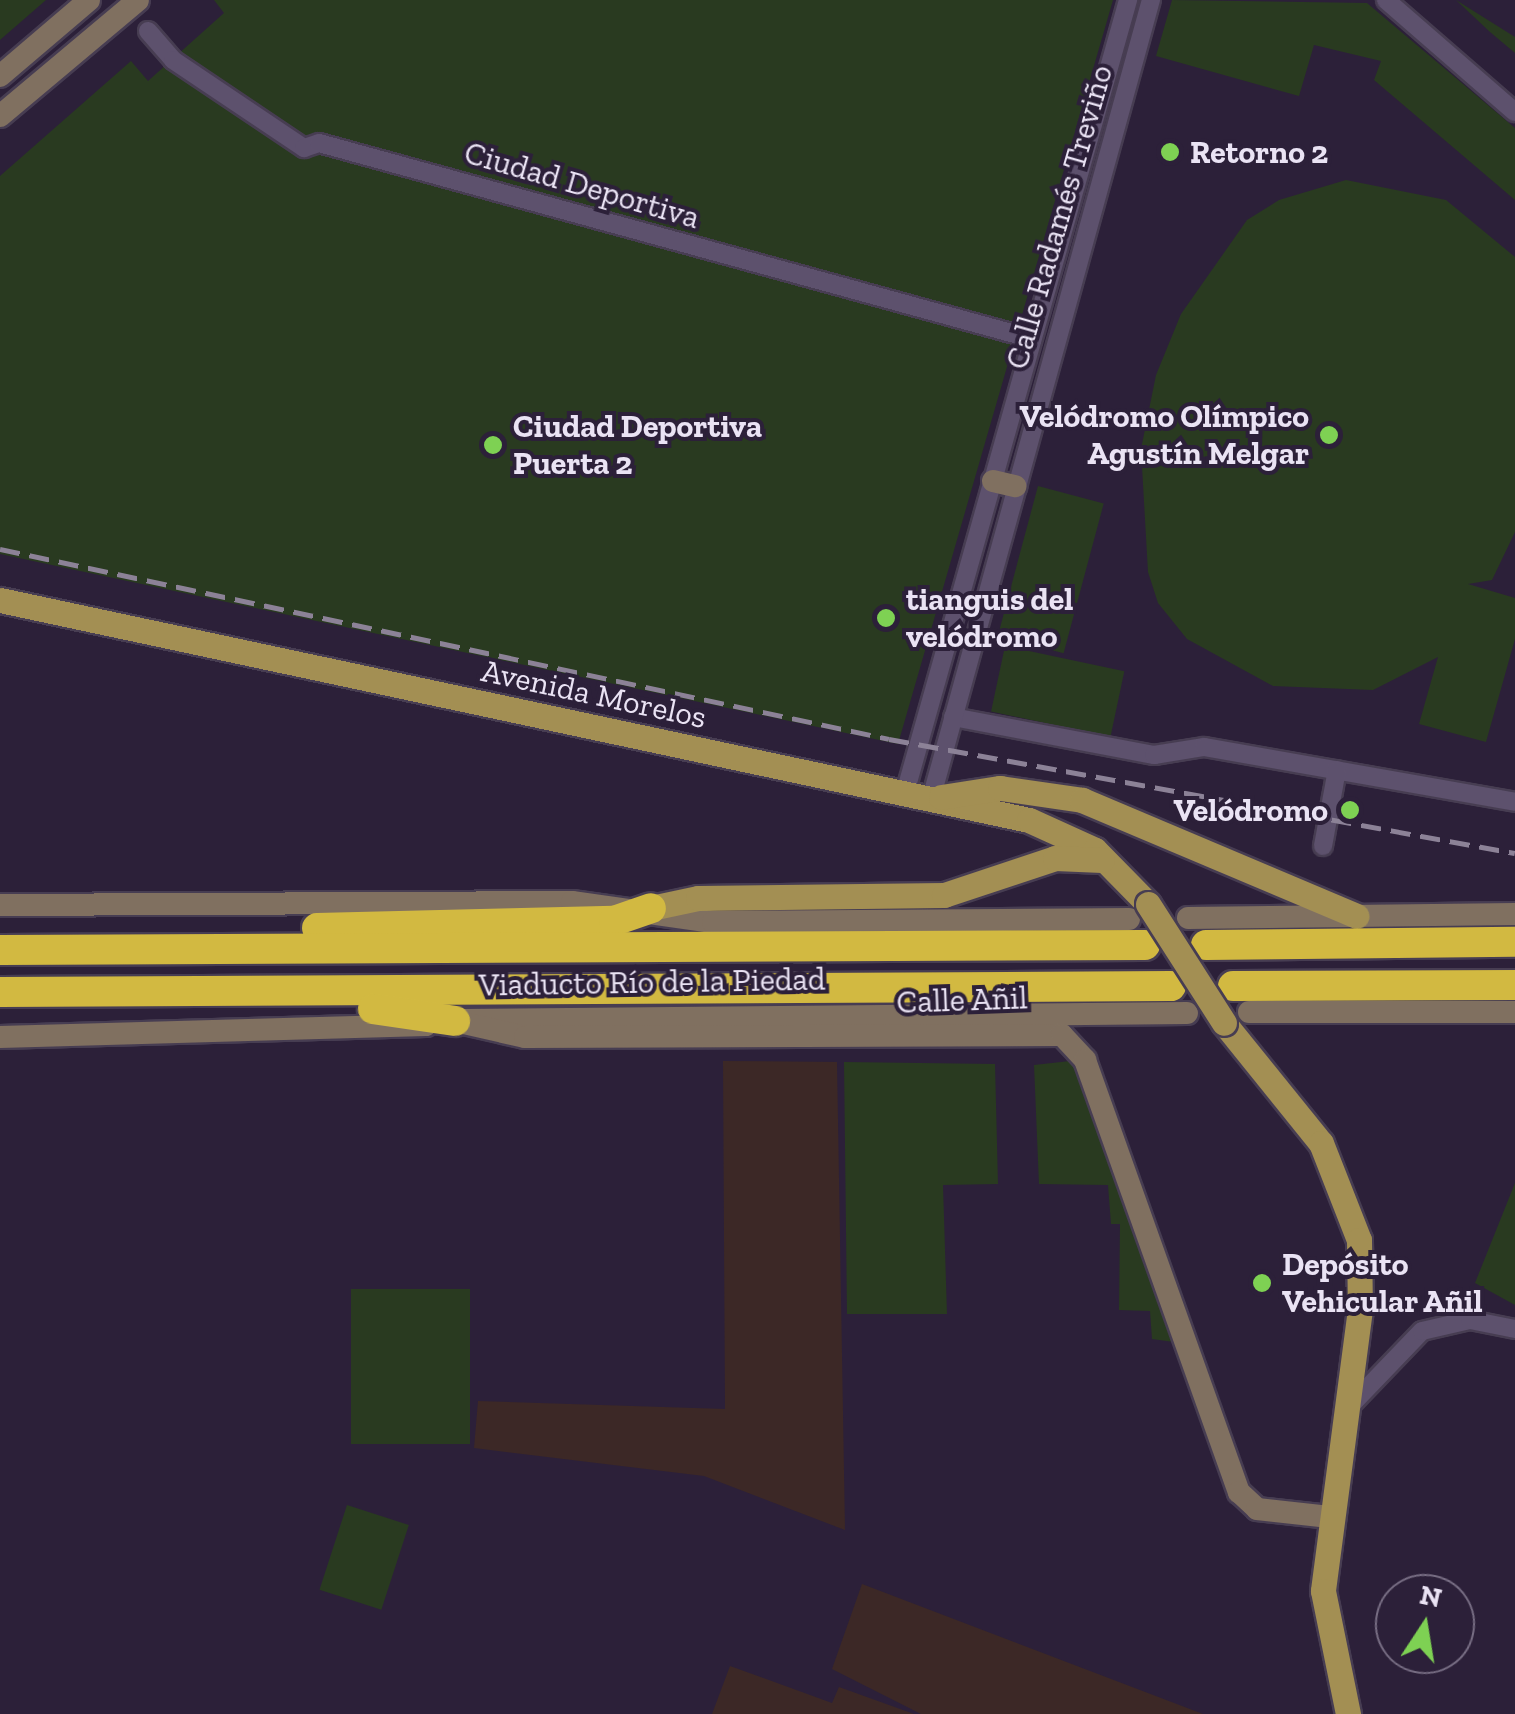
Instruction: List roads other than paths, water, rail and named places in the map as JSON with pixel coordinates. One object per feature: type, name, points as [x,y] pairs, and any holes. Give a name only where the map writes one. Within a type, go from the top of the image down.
[{"type":"highway","points":[[153,948],[311,928],[614,921],[651,908]]},
{"type":"highway","points":[[1206,945],[1515,942]]},
{"type":"highway","name":"Viaducto Río de la Piedad","points":[[0,950],[1145,945]]},
{"type":"highway","points":[[1241,999],[1515,985]]},
{"type":"highway","name":"Viaducto Río de la Piedad","points":[[0,992],[1179,1000]]},
{"type":"highway","points":[[201,992],[455,1021]]},
{"type":"main road","points":[[0,76],[89,0]]},
{"type":"main road","points":[[0,116],[138,0]]},
{"type":"main road","name":"Avenida Morelos","points":[[0,600],[905,793],[1054,829],[1112,863],[1138,911]]},
{"type":"main road","points":[[932,799],[1000,788],[1082,800],[1357,916]]},
{"type":"main road","points":[[651,908],[698,898],[944,895],[1055,858],[1112,863]]},
{"type":"main road","name":"Viaducto Río de la Piedad","points":[[0,905],[651,908],[713,922],[1138,911]]},
{"type":"main road","points":[[1138,911],[1321,1142],[1355,1220],[1362,1288],[1330,1517],[1324,1619],[1348,1714]]},
{"type":"main road","points":[[1188,918],[1515,914]]},
{"type":"main road","points":[[1241,999],[1515,1012]]},
{"type":"main road","name":"Viaducto Río de la Piedad","points":[[0,1037],[330,1034],[455,1021],[1179,1000]]},
{"type":"main road","name":"Calle Añil","points":[[455,1021],[524,1037],[1062,1034],[1085,1060],[1239,1492],[1256,1509],[1330,1517]]},
{"type":"street","name":"Calle Radamés Treviño","points":[[932,799],[1033,339],[1128,0]]},
{"type":"street","name":"Calle Radamés Treviño","points":[[905,793],[1004,484],[1151,0]]},
{"type":"street","points":[[1386,0],[1515,112]]},
{"type":"street","name":"Ciudad Deportiva","points":[[148,31],[172,60],[304,148],[320,142],[1033,339]]},
{"type":"street","points":[[953,717],[1154,755],[1204,747],[1515,802]]},
{"type":"street","points":[[1323,846],[1337,770]]},
{"type":"street","points":[[1348,1407],[1422,1330],[1470,1320],[1515,1329]]},
{"type":"railway","points":[[0,549],[889,739],[1515,853]]},
{"type":"place","name":"Retorno 2","points":[[1170,152]]},
{"type":"place","name":"Velódromo Olímpico Agustín Melgar","points":[[1329,435]]},
{"type":"place","name":"Ciudad Deportiva Puerta 2","points":[[493,445]]},
{"type":"place","name":"tianguis del velódromo","points":[[886,618]]},
{"type":"place","name":"Velódromo","points":[[1350,810]]},
{"type":"place","name":"Depósito Vehicular Añil","points":[[1262,1283]]}]
